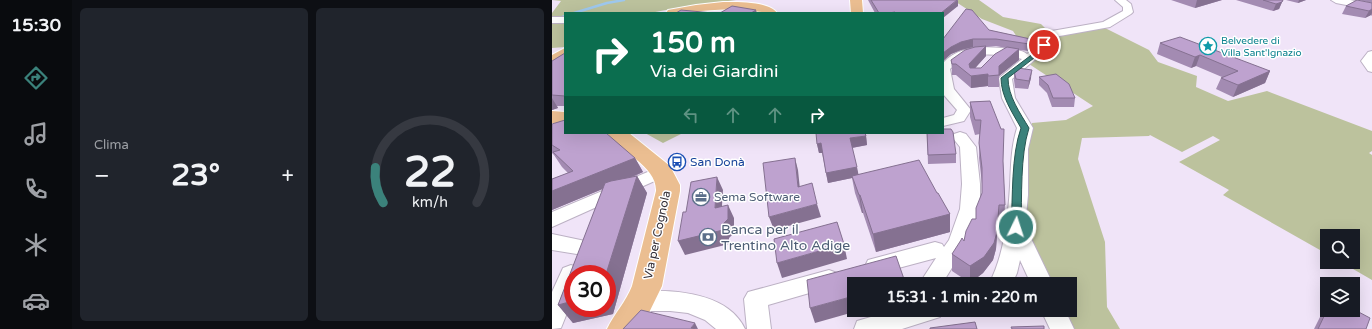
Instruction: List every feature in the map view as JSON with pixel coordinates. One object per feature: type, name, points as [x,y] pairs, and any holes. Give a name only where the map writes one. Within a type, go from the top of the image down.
[{"type":"main road","points":[[856,0],[857,12]]},
{"type":"main road","points":[[677,12],[709,6],[738,3],[759,6],[769,12]]},
{"type":"main road","points":[[552,117],[564,118]]},
{"type":"main road","points":[[617,134],[662,171]]},
{"type":"main road","name":"Via per Cognola","points":[[623,329],[631,320],[642,301],[647,286],[668,196],[668,185],[662,171]]},
{"type":"street","points":[[1005,277],[1016,227],[1021,138],[1025,128],[1011,102],[1005,86],[1005,78],[1040,50],[1050,34],[1106,24],[1128,12],[1128,6],[1120,0]]},
{"type":"street","points":[[1336,0],[1372,7]]},
{"type":"street","points":[[552,20],[564,20]]},
{"type":"street","points":[[944,122],[959,118],[964,110],[947,90],[944,69],[954,58],[964,54],[980,51],[1004,52],[1032,57]]},
{"type":"street","points":[[987,64],[1004,52]]},
{"type":"street","points":[[1372,56],[1367,61],[1372,68]]},
{"type":"street","points":[[935,277],[958,242],[970,209],[971,184],[968,147],[960,137]]},
{"type":"street","points":[[552,220],[603,199],[662,171]]},
{"type":"street","points":[[552,320],[603,199]]},
{"type":"street","points":[[1016,227],[1039,277]]},
{"type":"street","points":[[552,242],[583,247]]},
{"type":"street","points":[[759,329],[756,299],[935,250]]},
{"type":"street","points":[[642,301],[676,302],[707,309],[716,314],[733,329]]},
{"type":"street","points":[[866,329],[908,317]]},
{"type":"street","points":[[1056,317],[1062,329]]},
{"type":"green space","points":[[552,0],[736,0],[655,12],[564,12],[564,47],[552,48],[552,13],[561,1]]},
{"type":"green space","points":[[953,0],[979,0],[1003,17],[1041,24],[1049,32],[1039,47],[1021,43],[1013,31],[982,19]]},
{"type":"green space","points":[[1103,27],[1149,50],[1158,62],[1197,76],[1196,87],[1228,101],[1267,91],[1372,131],[1372,151],[1369,153],[1372,155],[1372,280],[1353,269],[1360,269],[1360,229],[1320,229],[1320,250],[1223,195],[1229,190],[1179,162],[1220,140],[1213,136],[1182,152],[1150,135],[1082,138],[1078,159],[1105,242],[1107,307],[1120,329],[1072,329],[1066,317],[1077,317],[1077,277],[1045,277],[1027,243],[1021,199],[1032,123],[1066,120],[1093,106],[1029,64],[1045,50],[1050,39],[1061,34]]},
{"type":"green space","points":[[647,134],[681,134],[663,143]]},
{"type":"building","points":[[871,0],[957,0],[942,12],[878,12]]},
{"type":"building","points":[[1263,0],[1283,0],[1282,2],[1276,4]]},
{"type":"building","points":[[1357,0],[1372,3],[1372,9],[1369,11],[1346,6]]},
{"type":"building","points":[[732,6],[756,10],[753,12],[722,12]]},
{"type":"building","points":[[966,9],[972,10],[989,30],[1035,40],[1029,44],[996,39],[973,39],[961,42],[944,52],[944,38]]},
{"type":"building","points":[[681,10],[702,12],[678,12]]},
{"type":"building","points":[[1180,37],[1270,71],[1238,85],[1221,78],[1238,71],[1200,55],[1195,57],[1160,43]]},
{"type":"building","points":[[986,46],[969,64],[970,68],[981,68],[995,54],[1007,47],[1019,49],[999,66],[999,75],[988,76],[988,74],[971,76],[956,64],[952,64],[951,60],[965,50]]},
{"type":"building","points":[[564,54],[564,96],[552,95],[552,61]]},
{"type":"building","points":[[1018,68],[1032,70],[1029,81],[1016,79],[1014,71]]},
{"type":"building","points":[[1056,74],[1069,84],[1075,98],[1053,98],[1048,85],[1039,77]]},
{"type":"building","points":[[990,101],[1001,129],[1004,129],[1003,161],[1005,205],[999,205],[997,232],[994,243],[984,257],[970,266],[952,254],[962,238],[964,241],[966,231],[972,219],[976,219],[976,208],[982,193],[982,168],[979,143],[981,120],[975,120],[970,102]]},
{"type":"building","points":[[564,120],[564,134],[607,134],[635,158],[552,191],[552,179],[573,171],[553,152],[560,150],[552,145],[552,124]]},
{"type":"building","points":[[944,129],[951,129],[953,132],[956,154],[928,155],[927,134],[944,134]]},
{"type":"building","points":[[816,134],[865,134],[866,136],[850,138],[857,167],[826,173],[821,143],[817,144]]},
{"type":"building","points":[[795,158],[798,187],[812,183],[817,204],[769,217],[763,163]]},
{"type":"building","points":[[919,160],[950,214],[873,234],[852,176]]},
{"type":"building","points":[[637,176],[609,265],[573,265],[605,183]]},
{"type":"building","points":[[717,177],[715,208],[728,205],[728,219],[723,224],[723,230],[678,241],[683,212],[686,212],[691,182]]},
{"type":"building","points":[[837,222],[844,244],[777,263],[774,239]]},
{"type":"building","points":[[896,256],[903,277],[847,277],[847,298],[810,308],[807,280]]},
{"type":"building","points":[[564,289],[564,303],[558,305]]},
{"type":"building","points":[[641,310],[695,323],[691,328],[697,329],[623,329]]},
{"type":"building","points":[[1360,313],[1370,318],[1366,329],[1318,329],[1324,317],[1360,317]]},
{"type":"building","points":[[975,322],[977,329],[930,329],[930,328]]},
{"type":"building","points":[[1044,326],[1044,329],[1012,329],[1011,327]]},
{"type":"waterway","points":[[577,12],[607,3],[624,0]]},
{"type":"waterway","points":[[552,21],[564,16]]},
{"type":"place","name":"Belvedere di Villa Sant'Ignazio","points":[[1208,46]]},
{"type":"place","name":"San Donà","points":[[677,162]]},
{"type":"place","name":"Sema Software","points":[[701,197]]},
{"type":"place","name":"Banca per il Trentino Alto Adige","points":[[708,237]]},
{"type":"route","points":[[1016,227],[1021,138],[1025,128],[1011,102],[1005,86],[1005,78],[1032,57],[1044,45]]}]
